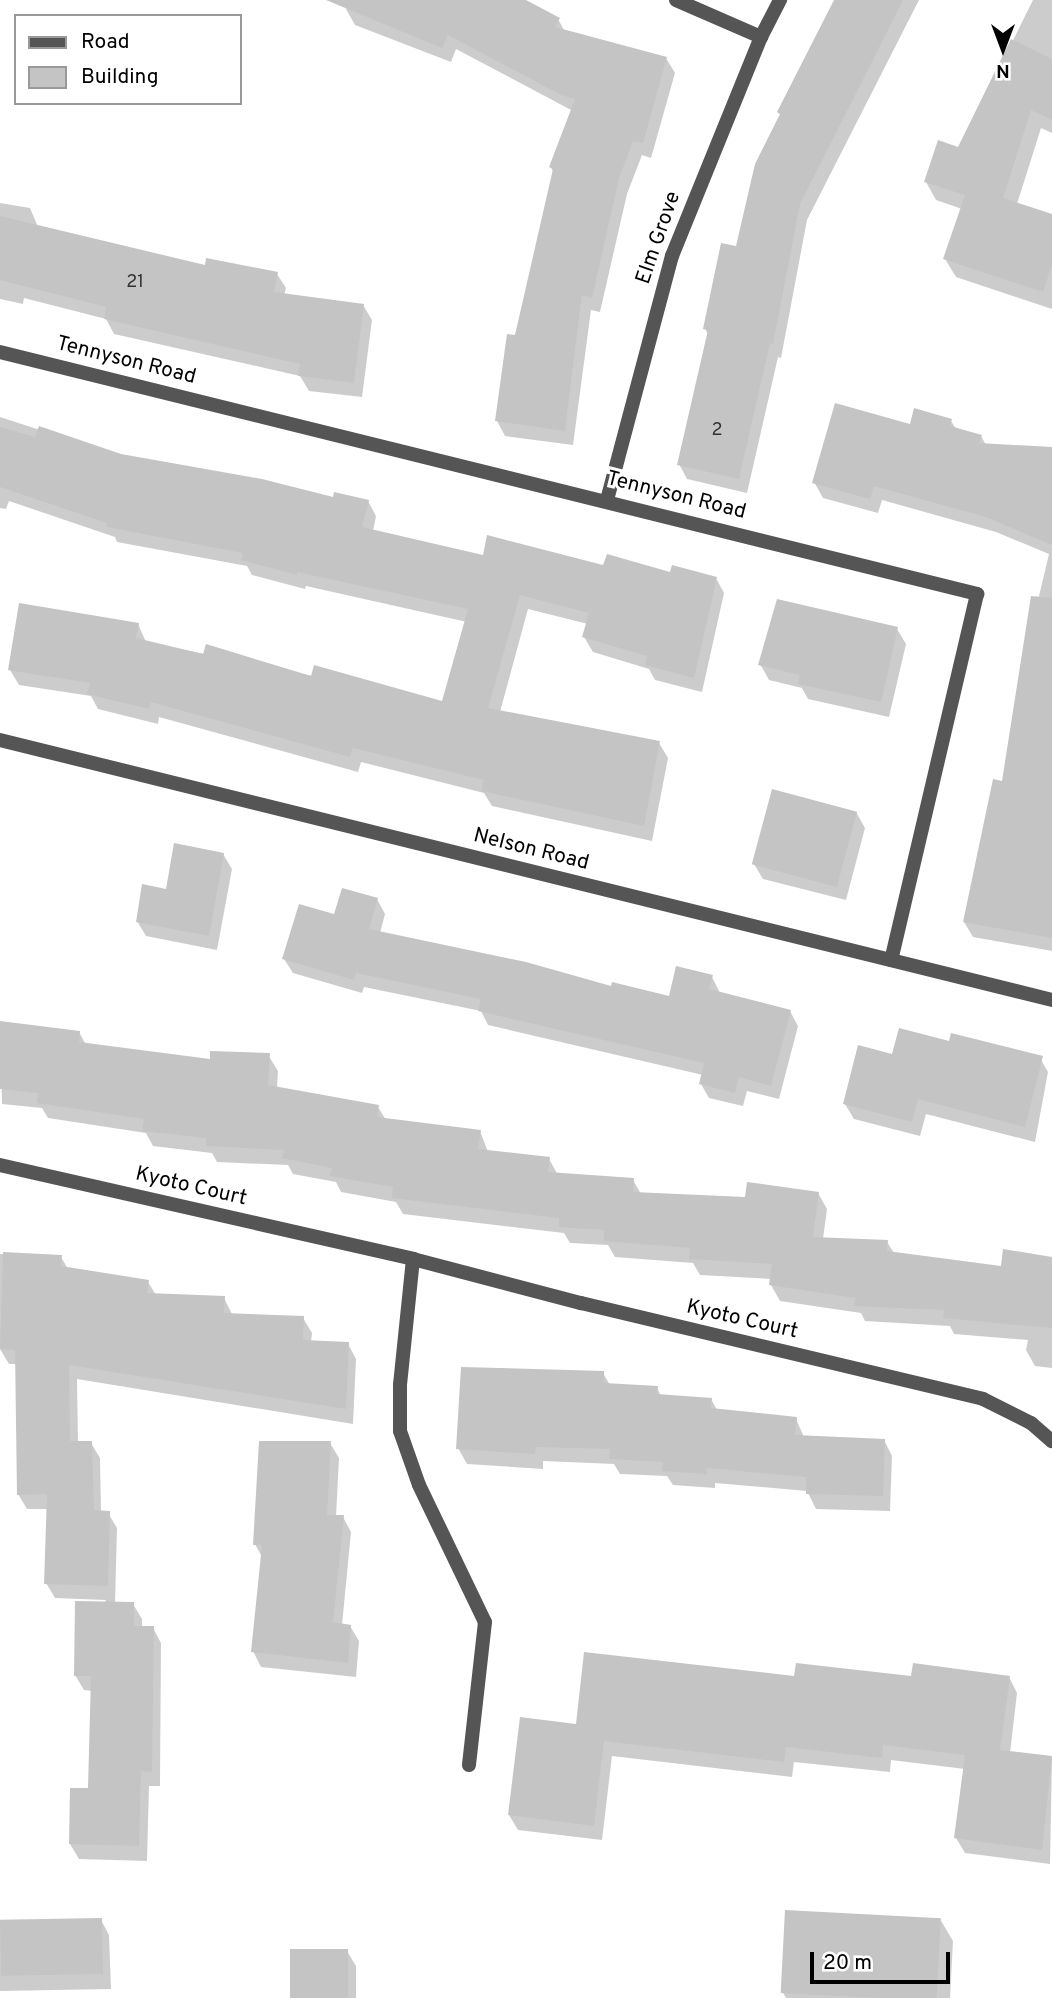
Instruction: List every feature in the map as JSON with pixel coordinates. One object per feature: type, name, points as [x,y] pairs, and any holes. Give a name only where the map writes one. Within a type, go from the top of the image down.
[{"type":"street","points":[[676,0],[761,37]]},
{"type":"street","name":"Elm Grove","points":[[607,500],[671,256],[761,37],[780,0]]},
{"type":"street","name":"Tennyson Road","points":[[0,352],[607,500],[977,594],[891,960]]},
{"type":"street","name":"Nelson Road","points":[[0,740],[1052,1000]]},
{"type":"street","name":"Kyoto Court","points":[[0,1165],[413,1259],[595,1307],[983,1399],[1031,1423],[1052,1441]]},
{"type":"street","points":[[413,1259],[400,1385],[400,1431],[419,1485],[485,1622],[469,1765]]},
{"type":"building","points":[[326,0],[526,0],[560,18],[555,27],[667,57],[643,143],[633,141],[619,178],[592,298],[582,295],[565,431],[495,421],[507,334],[515,335],[553,169],[549,167],[575,99],[561,95],[448,35],[442,48]]},
{"type":"building","points":[[834,0],[903,0],[800,204],[773,344],[770,343],[739,479],[677,465],[708,330],[703,329],[721,243],[736,246],[755,164],[780,114],[777,112]]},
{"type":"building","points":[[1011,39],[1052,59],[1052,120],[1031,110],[1003,198],[1052,214],[1052,265],[1043,292],[943,259],[965,195],[924,182],[938,140],[958,147]]},
{"type":"building","points":[[0,216],[205,265],[206,258],[278,272],[274,292],[364,304],[354,383],[298,376],[300,364],[104,319],[106,307],[0,280]]},
{"type":"building","points":[[835,403],[910,424],[914,408],[952,419],[950,426],[982,435],[979,443],[1052,447],[1052,545],[986,517],[874,486],[870,499],[812,483]]},
{"type":"building","points":[[39,426],[121,454],[262,479],[333,497],[334,492],[369,500],[362,527],[483,555],[487,535],[603,565],[607,554],[670,572],[672,565],[717,577],[694,678],[645,665],[647,656],[582,637],[589,613],[520,595],[488,708],[660,741],[644,826],[481,791],[484,780],[353,748],[350,757],[151,702],[149,709],[87,694],[90,683],[8,670],[19,603],[139,623],[136,638],[203,654],[206,644],[311,676],[314,665],[442,701],[468,609],[297,572],[297,575],[241,560],[243,553],[107,527],[107,523],[0,487],[0,427],[35,437]]},
{"type":"building","points":[[1031,596],[1052,598],[1052,938],[963,922],[993,779],[1002,781]]},
{"type":"building","points":[[777,599],[898,627],[881,702],[798,684],[800,675],[758,665]]},
{"type":"building","points":[[772,789],[857,812],[837,887],[752,864]]},
{"type":"building","points":[[174,843],[224,853],[209,936],[136,922],[142,884],[166,889]]},
{"type":"building","points":[[342,888],[378,898],[369,929],[526,962],[611,986],[612,982],[669,996],[676,966],[713,975],[709,989],[791,1010],[771,1086],[739,1077],[735,1093],[699,1084],[704,1063],[478,1011],[481,999],[356,973],[354,980],[282,959],[299,904],[334,914]]},
{"type":"building","points":[[0,1021],[80,1031],[79,1042],[210,1059],[210,1051],[270,1053],[268,1085],[379,1105],[377,1117],[481,1130],[478,1149],[550,1157],[548,1172],[634,1178],[633,1192],[745,1197],[747,1182],[819,1192],[813,1237],[888,1240],[887,1251],[1001,1266],[1003,1249],[1052,1257],[1052,1328],[943,1318],[944,1310],[854,1306],[855,1298],[769,1285],[772,1264],[689,1259],[690,1248],[604,1241],[604,1230],[559,1227],[559,1218],[392,1198],[393,1187],[330,1176],[332,1168],[282,1158],[284,1150],[206,1146],[206,1138],[142,1131],[144,1119],[37,1103],[38,1093],[0,1089]]},
{"type":"building","points":[[899,1028],[949,1041],[951,1033],[1043,1056],[1025,1127],[918,1099],[912,1122],[843,1104],[858,1045],[892,1054]]},
{"type":"building","points":[[3,1252],[62,1255],[61,1266],[149,1280],[147,1293],[225,1296],[224,1313],[304,1316],[303,1340],[349,1342],[346,1409],[69,1365],[70,1441],[92,1441],[94,1510],[110,1511],[108,1586],[44,1584],[47,1494],[17,1495],[15,1350],[0,1349]]},
{"type":"building","points":[[461,1367],[604,1371],[604,1383],[658,1386],[657,1394],[712,1398],[711,1408],[797,1417],[795,1435],[885,1439],[883,1496],[806,1494],[806,1477],[707,1468],[707,1474],[662,1471],[663,1462],[609,1459],[610,1449],[536,1447],[535,1454],[456,1449]]},
{"type":"building","points":[[259,1441],[331,1441],[327,1515],[344,1515],[333,1622],[351,1625],[348,1663],[251,1652],[262,1545],[253,1545]]},
{"type":"building","points":[[75,1601],[134,1602],[134,1626],[154,1626],[152,1772],[141,1771],[139,1846],[69,1844],[70,1788],[88,1788],[91,1676],[74,1676]]},
{"type":"building","points":[[584,1652],[794,1676],[796,1663],[911,1676],[913,1663],[1010,1676],[1000,1750],[1052,1756],[1042,1850],[954,1838],[965,1755],[883,1745],[882,1758],[786,1747],[784,1762],[604,1741],[594,1826],[508,1815],[520,1717],[576,1724]]},
{"type":"building","points":[[785,1910],[941,1918],[937,1998],[781,1993]]},
{"type":"building","points":[[102,1918],[103,1974],[1,1976],[0,1920]]},
{"type":"building","points":[[290,1949],[348,1949],[348,1998],[290,1998]]}]
